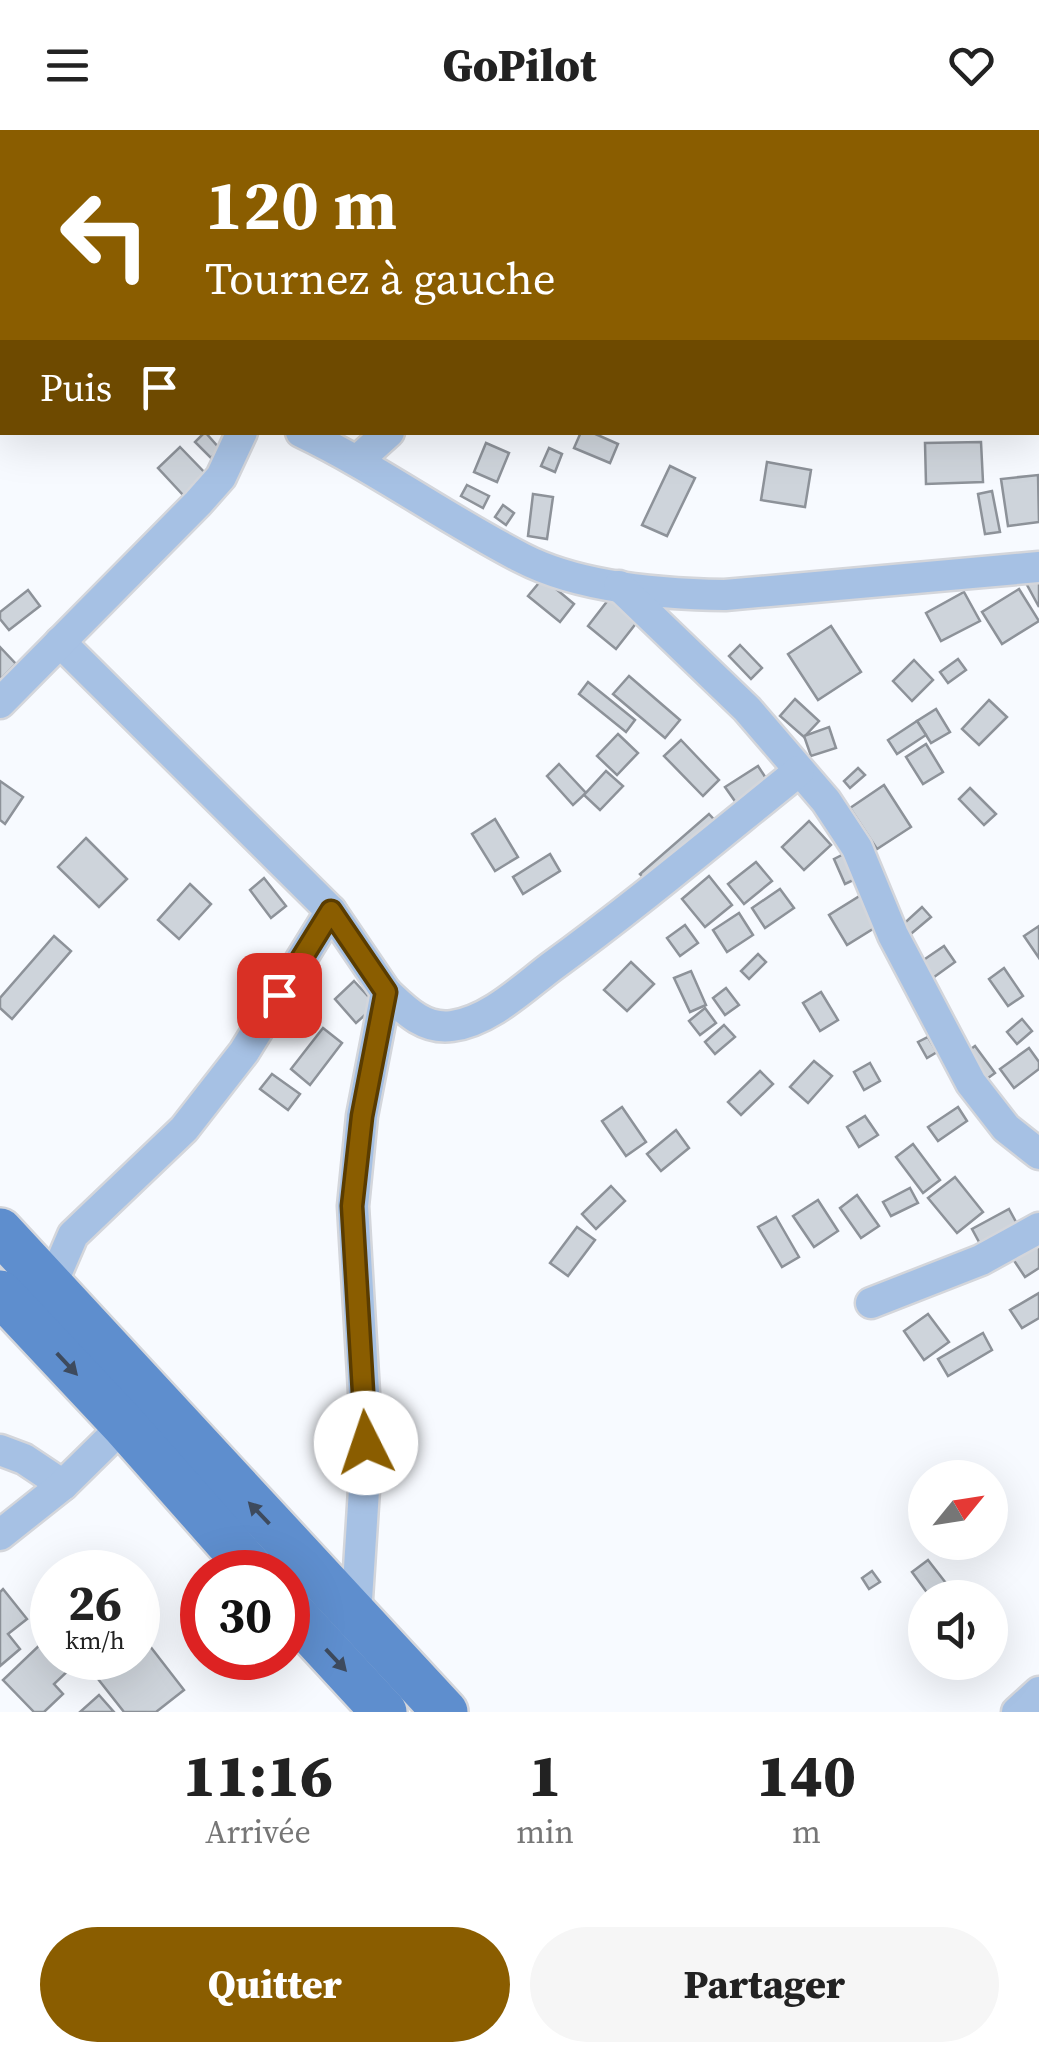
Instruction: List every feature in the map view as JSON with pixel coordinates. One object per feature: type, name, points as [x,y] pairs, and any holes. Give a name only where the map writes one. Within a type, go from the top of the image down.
[{"type":"main road","points":[[0,1231],[445,1712]]},
{"type":"main road","points":[[0,1293],[235,1550]]},
{"type":"main road","points":[[310,1632],[383,1711]]},
{"type":"street","points":[[0,703],[198,503],[221,477],[241,435]]},
{"type":"street","points":[[307,435],[358,460],[525,560],[619,586],[673,594],[725,595],[1039,568]]},
{"type":"street","points":[[358,460],[386,435]]},
{"type":"street","points":[[619,586],[747,709],[826,802],[857,848],[893,935],[971,1083],[1006,1128],[1039,1154]]},
{"type":"street","points":[[60,642],[331,911],[386,992],[412,1016],[431,1025],[451,1026],[474,1020],[502,1003],[610,923],[799,771]]},
{"type":"street","points":[[51,1286],[73,1235],[184,1129],[244,1052],[331,911]]},
{"type":"street","points":[[356,1615],[366,1443],[352,1206],[362,1116],[386,992]]},
{"type":"street","points":[[871,1302],[981,1260],[1039,1228]]},
{"type":"street","points":[[0,1535],[62,1485],[124,1425]]},
{"type":"street","points":[[0,1450],[24,1459],[62,1485]]},
{"type":"street","points":[[1017,1712],[1039,1692]]},
{"type":"building","points":[[208,435],[220,449],[211,458],[195,442]]},
{"type":"building","points":[[580,435],[598,435],[618,444],[610,463],[574,448]]},
{"type":"building","points":[[981,442],[983,482],[926,484],[925,443]]},
{"type":"building","points":[[486,443],[509,453],[497,482],[474,472]]},
{"type":"building","points":[[180,447],[207,475],[184,496],[158,468]]},
{"type":"building","points":[[549,448],[562,454],[555,472],[541,466]]},
{"type":"building","points":[[767,462],[811,470],[805,507],[761,500]]},
{"type":"building","points":[[670,466],[695,478],[667,536],[642,525]]},
{"type":"building","points":[[1038,475],[1039,522],[1008,526],[1001,479]]},
{"type":"building","points":[[467,485],[489,496],[483,508],[461,496]]},
{"type":"building","points":[[992,491],[1000,532],[985,534],[978,494]]},
{"type":"building","points":[[533,494],[553,497],[547,539],[528,536]]},
{"type":"building","points":[[503,505],[514,513],[506,525],[495,517]]},
{"type":"building","points":[[1039,577],[1039,607],[1026,583]]},
{"type":"building","points":[[543,578],[574,604],[560,622],[528,596]]},
{"type":"building","points":[[1019,589],[1039,621],[1002,644],[982,612]]},
{"type":"building","points":[[28,590],[40,606],[9,630],[0,619],[0,612]]},
{"type":"building","points":[[964,592],[980,621],[941,641],[926,613]]},
{"type":"building","points":[[612,595],[641,617],[616,649],[588,626]]},
{"type":"building","points":[[831,626],[861,672],[818,700],[788,654]]},
{"type":"building","points":[[740,645],[762,668],[751,679],[729,656]]},
{"type":"building","points":[[0,647],[16,664],[0,680]]},
{"type":"building","points":[[958,659],[966,670],[948,683],[940,672]]},
{"type":"building","points":[[914,660],[933,680],[912,701],[893,681]]},
{"type":"building","points":[[629,676],[680,720],[665,738],[613,694]]},
{"type":"building","points":[[588,682],[635,720],[626,732],[579,694]]},
{"type":"building","points":[[795,699],[819,721],[804,737],[780,716]]},
{"type":"building","points":[[989,700],[1007,717],[979,745],[962,729]]},
{"type":"building","points":[[936,709],[950,732],[931,743],[917,721]]},
{"type":"building","points":[[917,721],[926,735],[897,754],[888,740]]},
{"type":"building","points":[[829,727],[836,748],[811,756],[804,736]]},
{"type":"building","points":[[618,734],[638,753],[617,775],[597,756]]},
{"type":"building","points":[[681,740],[719,780],[703,796],[664,756]]},
{"type":"building","points":[[926,744],[943,772],[923,784],[906,757]]},
{"type":"building","points":[[559,764],[586,793],[573,805],[547,776]]},
{"type":"building","points":[[758,766],[771,786],[739,807],[725,787]]},
{"type":"building","points":[[858,768],[865,775],[850,788],[844,781]]},
{"type":"building","points":[[606,771],[623,786],[600,810],[584,795]]},
{"type":"building","points":[[0,781],[23,797],[5,824],[0,820]]},
{"type":"building","points":[[884,785],[911,827],[877,849],[850,808]]},
{"type":"building","points":[[970,788],[996,814],[984,825],[959,799]]},
{"type":"building","points":[[709,814],[721,827],[652,887],[640,874]]},
{"type":"building","points":[[495,819],[518,857],[495,871],[472,834]]},
{"type":"building","points":[[809,821],[831,845],[804,870],[782,847]]},
{"type":"building","points":[[86,838],[127,879],[99,907],[58,867]]},
{"type":"building","points":[[850,851],[862,876],[845,884],[834,859]]},
{"type":"building","points":[[550,854],[560,871],[523,894],[513,877]]},
{"type":"building","points":[[756,862],[772,881],[744,904],[728,884]]},
{"type":"building","points":[[709,876],[732,905],[705,927],[682,899]]},
{"type":"building","points":[[264,878],[286,906],[271,918],[250,890]]},
{"type":"building","points":[[190,884],[211,904],[179,939],[158,920]]},
{"type":"building","points":[[780,889],[794,908],[765,928],[752,908]]},
{"type":"building","points":[[866,892],[884,922],[847,945],[829,915]]},
{"type":"building","points":[[922,907],[931,917],[906,938],[898,929]]},
{"type":"building","points":[[739,913],[753,935],[727,952],[713,930]]},
{"type":"building","points":[[685,925],[698,943],[680,956],[667,938]]},
{"type":"building","points":[[1039,926],[1039,958],[1024,936]]},
{"type":"building","points":[[54,936],[71,951],[12,1019],[0,1008],[0,998]]},
{"type":"building","points":[[944,946],[955,962],[930,980],[919,963]]},
{"type":"building","points":[[758,954],[766,962],[749,979],[741,971]]},
{"type":"building","points":[[631,962],[654,984],[627,1011],[604,990]]},
{"type":"building","points":[[1004,968],[1023,996],[1008,1006],[989,979]]},
{"type":"building","points":[[691,971],[706,1005],[690,1012],[674,978]]},
{"type":"building","points":[[354,981],[376,1005],[356,1023],[335,999]]},
{"type":"building","points":[[726,988],[739,1005],[725,1015],[713,998]]},
{"type":"building","points":[[821,992],[838,1020],[820,1031],[803,1003]]},
{"type":"building","points":[[705,1008],[716,1023],[700,1035],[689,1021]]},
{"type":"building","points":[[1022,1019],[1032,1031],[1017,1044],[1007,1032]]},
{"type":"building","points":[[724,1025],[735,1037],[715,1054],[705,1042]]},
{"type":"building","points":[[323,1028],[342,1043],[310,1085],[291,1069]]},
{"type":"building","points":[[928,1037],[937,1052],[927,1058],[918,1042]]},
{"type":"building","points":[[975,1046],[995,1073],[981,1083],[961,1056]]},
{"type":"building","points":[[1029,1048],[1039,1062],[1039,1069],[1014,1088],[1000,1069]]},
{"type":"building","points":[[814,1061],[832,1076],[808,1103],[790,1087]]},
{"type":"building","points":[[870,1063],[880,1081],[864,1090],[854,1072]]},
{"type":"building","points":[[760,1071],[773,1084],[741,1115],[728,1102]]},
{"type":"building","points":[[272,1074],[300,1094],[288,1110],[260,1089]]},
{"type":"building","points":[[622,1107],[646,1142],[626,1156],[602,1121]]},
{"type":"building","points":[[958,1107],[967,1121],[938,1141],[928,1127]]},
{"type":"building","points":[[865,1116],[878,1135],[859,1147],[847,1127]]},
{"type":"building","points":[[676,1130],[689,1148],[661,1171],[647,1154]]},
{"type":"building","points":[[913,1144],[940,1180],[923,1193],[896,1157]]},
{"type":"building","points":[[955,1177],[983,1212],[957,1233],[928,1198]]},
{"type":"building","points":[[611,1186],[625,1201],[596,1229],[582,1214]]},
{"type":"building","points":[[910,1188],[918,1203],[891,1216],[883,1202]]},
{"type":"building","points":[[857,1195],[879,1226],[861,1238],[840,1208]]},
{"type":"building","points":[[818,1200],[838,1231],[814,1247],[793,1216]]},
{"type":"building","points":[[1009,1209],[1022,1233],[985,1253],[972,1229]]},
{"type":"building","points":[[776,1217],[799,1257],[782,1267],[758,1227]]},
{"type":"building","points":[[577,1227],[595,1240],[568,1276],[550,1263]]},
{"type":"building","points":[[1039,1242],[1039,1268],[1025,1277],[1013,1259]]},
{"type":"building","points":[[1039,1293],[1039,1318],[1022,1328],[1010,1310]]},
{"type":"building","points":[[928,1314],[949,1342],[924,1360],[904,1331]]},
{"type":"building","points":[[983,1333],[992,1350],[948,1376],[938,1359]]},
{"type":"building","points":[[928,1560],[944,1580],[918,1580],[912,1572]]},
{"type":"building","points":[[872,1571],[880,1582],[869,1589],[862,1578]]},
{"type":"building","points":[[3,1589],[27,1619],[8,1634],[20,1649],[0,1666],[0,1592]]},
{"type":"building","points":[[30,1654],[30,1680],[58,1680],[54,1684],[63,1694],[44,1712],[34,1712],[3,1680]]},
{"type":"building","points":[[160,1659],[184,1690],[156,1712],[124,1712],[99,1680],[160,1680]]},
{"type":"building","points":[[99,1695],[114,1712],[80,1712]]},
{"type":"route","points":[[279,995],[331,911],[386,992],[362,1116],[352,1206],[366,1443]]}]
